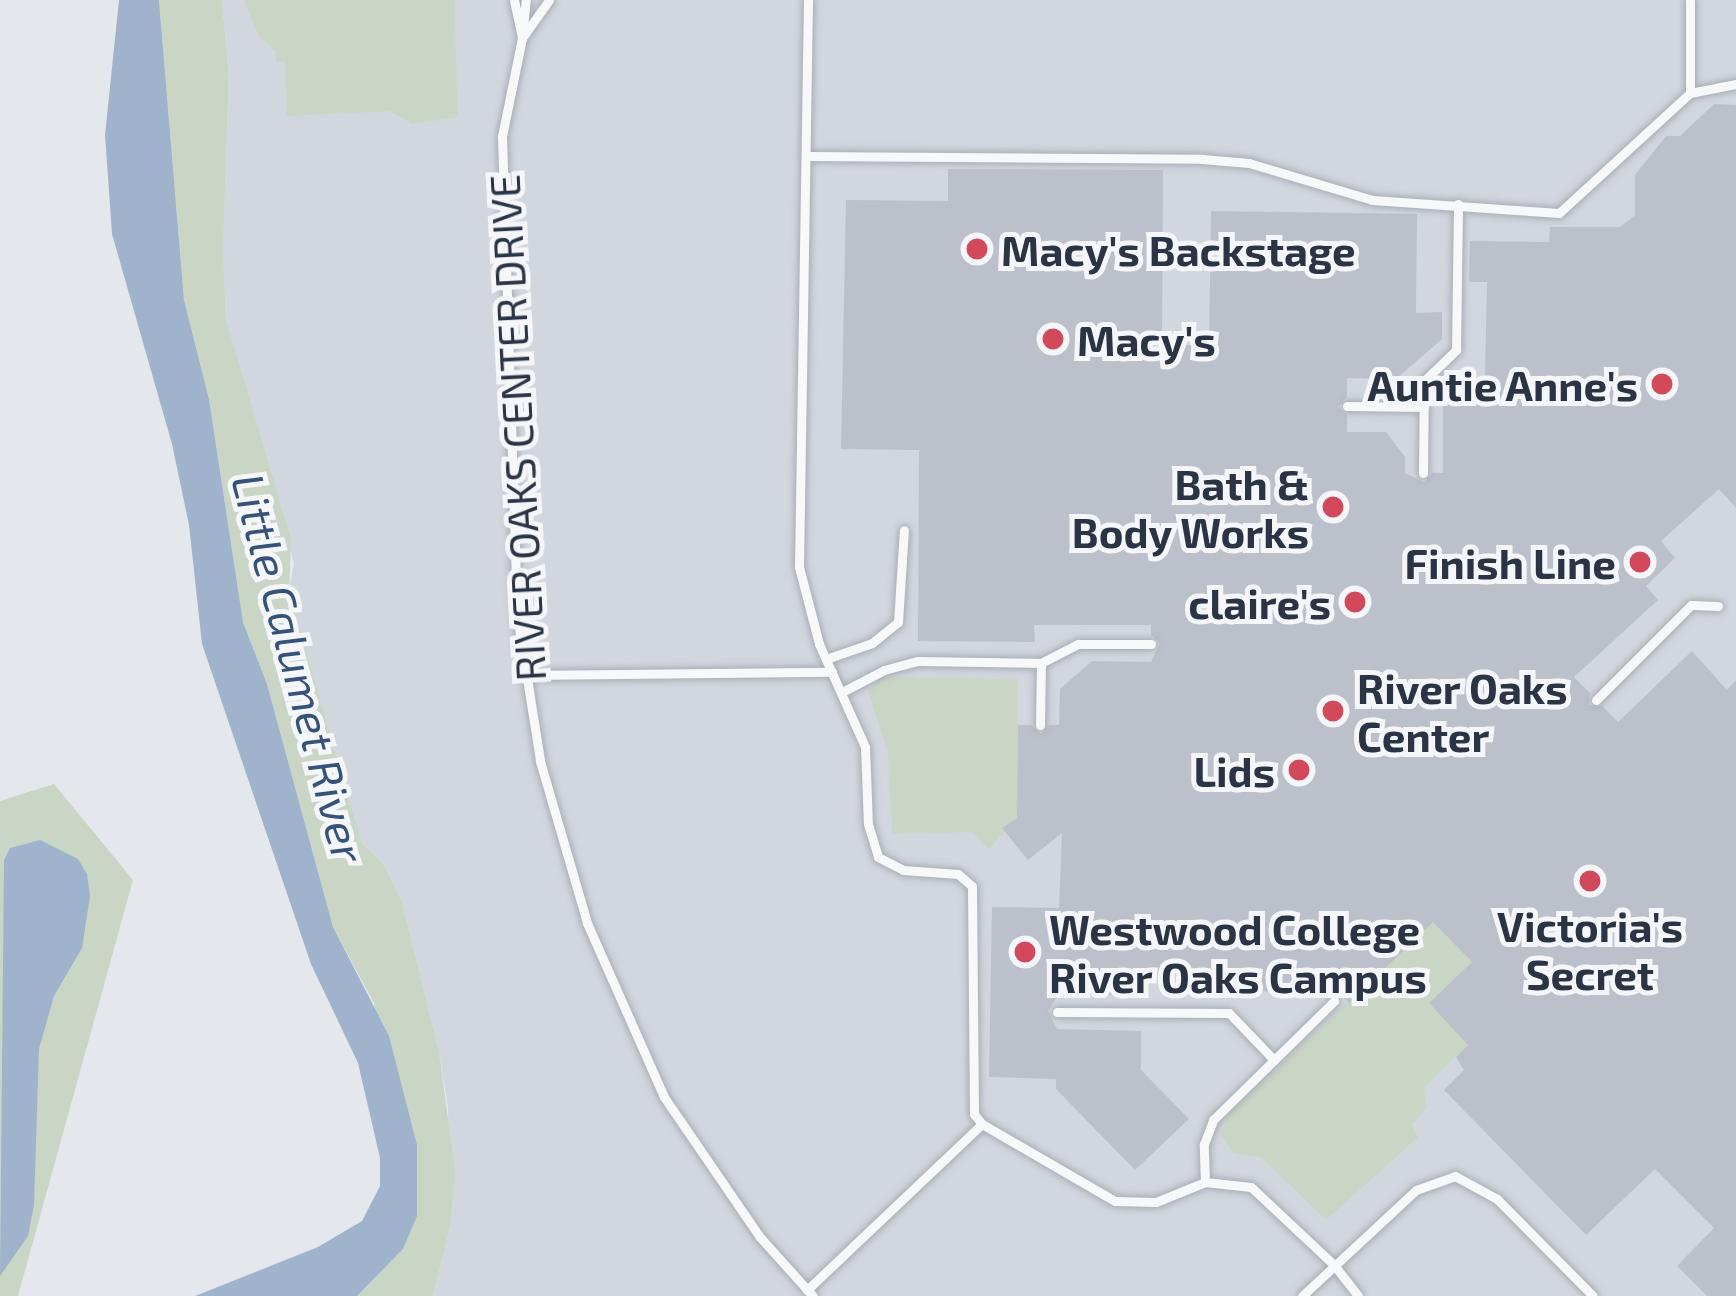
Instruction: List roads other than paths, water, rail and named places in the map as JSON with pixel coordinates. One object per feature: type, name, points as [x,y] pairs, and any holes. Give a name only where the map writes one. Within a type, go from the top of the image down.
[{"type":"lane","points":[[514,0],[522,38]]},
{"type":"lane","points":[[522,38],[526,0]]},
{"type":"lane","name":"RIVER OAKS CENTER DRIVE","points":[[549,0],[522,38],[502,136],[517,615],[540,761],[571,872],[625,1018],[664,1097],[760,1237],[810,1293]]},
{"type":"lane","points":[[808,0],[799,567],[826,659],[865,747],[868,824],[878,857],[903,871],[958,874],[972,886],[970,1083],[974,1114],[982,1124],[1115,1201],[1156,1202],[1205,1182],[1237,1182],[1263,1193],[1334,1264],[1358,1296]]},
{"type":"lane","points":[[1690,0],[1690,93]]},
{"type":"lane","points":[[806,156],[1192,158],[1249,163],[1372,200],[1559,212],[1594,186],[1690,93],[1736,84]]},
{"type":"lane","points":[[1423,473],[1424,381],[1456,350],[1458,204]]},
{"type":"lane","points":[[1347,406],[1424,407]]},
{"type":"lane","points":[[826,659],[872,643],[898,622],[904,530]]},
{"type":"lane","points":[[1596,700],[1691,605],[1718,606]]},
{"type":"lane","points":[[842,692],[884,670],[918,661],[1041,663],[1078,644],[1151,644]]},
{"type":"lane","points":[[1040,725],[1041,663]]},
{"type":"lane","points":[[525,675],[832,672]]},
{"type":"lane","points":[[1205,1182],[1206,1132],[1334,1000]]},
{"type":"lane","points":[[1057,1012],[1229,1013],[1274,1060]]},
{"type":"lane","points":[[810,1293],[982,1124]]},
{"type":"lane","points":[[1302,1296],[1416,1190],[1455,1176],[1497,1199],[1593,1296]]},
{"type":"water","points":[[119,0],[159,0],[184,300],[209,399],[243,622],[267,684],[333,927],[389,1036],[417,1145],[417,1216],[403,1249],[357,1296],[195,1296],[318,1247],[362,1221],[380,1186],[380,1158],[358,1063],[311,964],[202,644],[189,525],[172,444],[112,234],[105,135]]},
{"type":"water","points":[[40,840],[78,859],[87,874],[90,896],[82,948],[54,996],[39,1049],[34,1205],[28,1236],[0,1276],[4,860],[10,848]]},
{"type":"place","name":"Macy's Backstage","points":[[977,249]]},
{"type":"place","name":"Macy's","points":[[1053,339]]},
{"type":"place","name":"Auntie Anne's","points":[[1662,384]]},
{"type":"place","name":"Bath & Body Works","points":[[1333,507]]},
{"type":"place","name":"Finish Line","points":[[1640,562]]},
{"type":"place","name":"claire's","points":[[1355,602]]},
{"type":"place","name":"River Oaks Center","points":[[1333,711]]},
{"type":"place","name":"Lids","points":[[1299,770]]},
{"type":"place","name":"Victoria's Secret","points":[[1590,881]]},
{"type":"place","name":"Westwood College River Oaks Campus","points":[[1025,952]]},
{"type":"water label","name":"Little Calumet River","points":[[299,668]]}]
